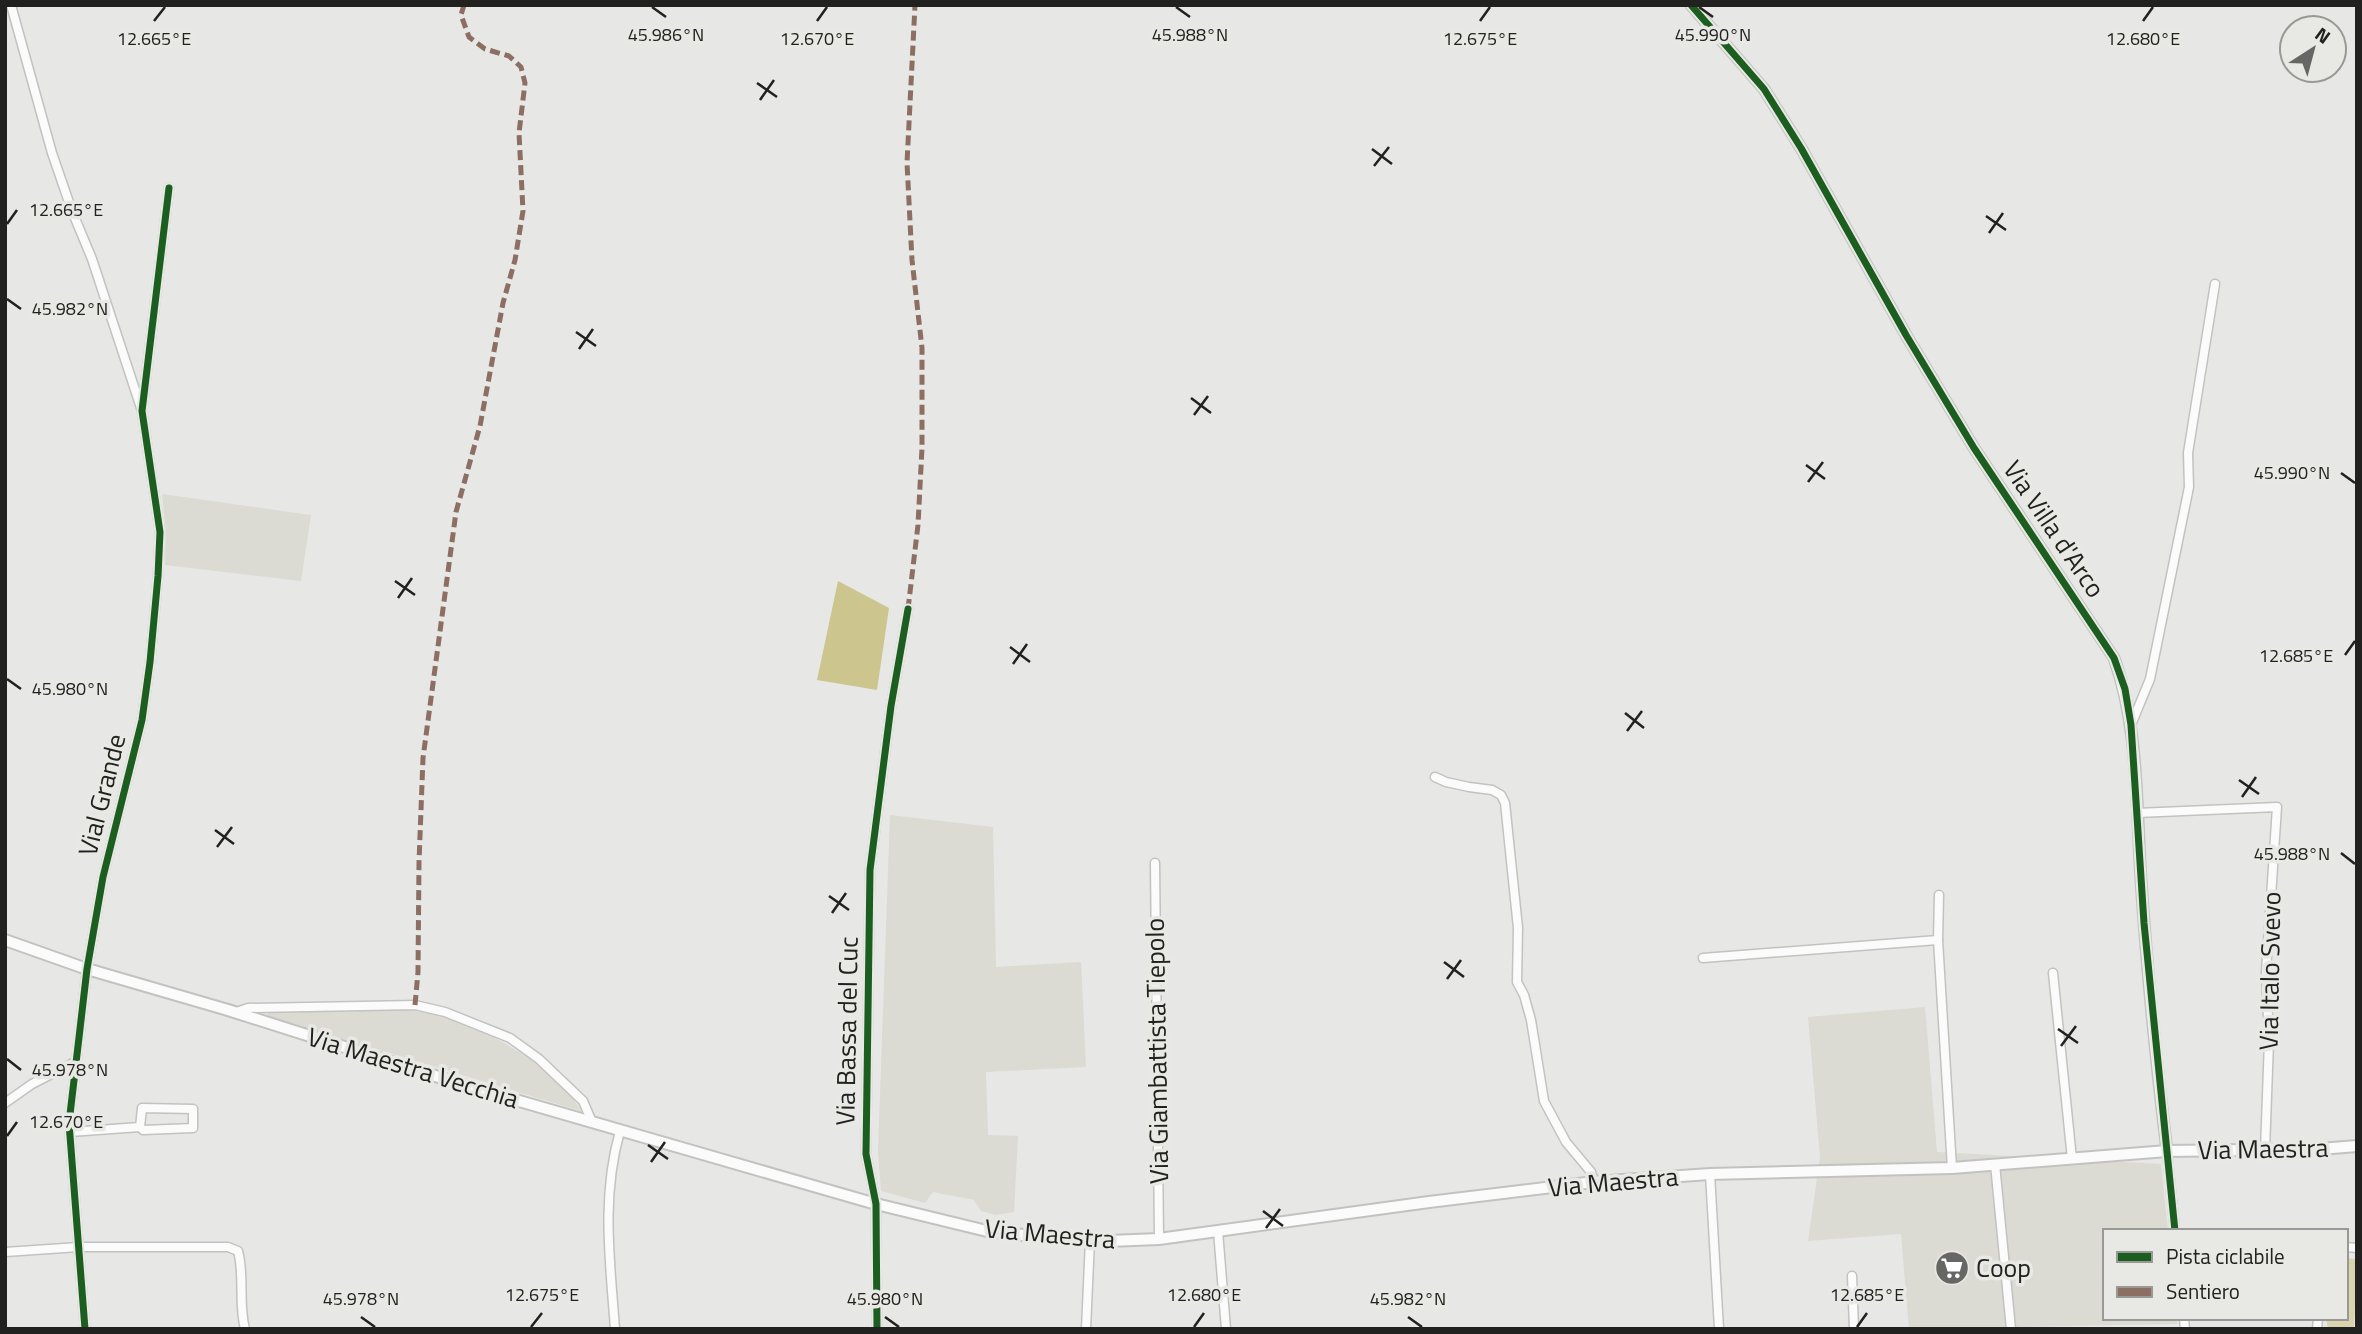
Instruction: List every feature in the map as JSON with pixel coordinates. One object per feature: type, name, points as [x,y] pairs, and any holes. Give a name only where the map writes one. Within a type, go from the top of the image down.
[{"type":"main road","name":"Via Maestra Vecchia","points":[[5,940],[87,969],[455,1082],[876,1203]]},
{"type":"main road","name":"Via Maestra","points":[[876,1203],[991,1232],[1090,1240],[1159,1239],[1594,1182],[1710,1174],[1952,1168],[2167,1151],[2357,1146]]},
{"type":"street","points":[[11,5],[52,153],[92,259],[142,411]]},
{"type":"street","name":"Via Villa d'Arco","points":[[1691,5],[1764,89],[1801,148],[1906,335],[1974,448],[2114,658],[2125,689],[2131,725],[2144,923],[2167,1151]]},
{"type":"street","name":"Vial Grande","points":[[85,1329],[69,1123],[87,969],[103,877],[142,720],[158,576],[160,532],[142,411],[169,188]]},
{"type":"street","name":"Via Villa d'Arco","points":[[2131,725],[2150,679],[2189,487],[2188,453],[2215,284]]},
{"type":"street","name":"Via Bassa del Cuc","points":[[877,1329],[876,1203],[866,1154],[870,870],[891,706],[908,609]]},
{"type":"street","points":[[1435,777],[1446,782],[1492,790],[1501,795],[1505,803],[1518,928],[1517,982],[1531,1020],[1544,1101],[1566,1142],[1591,1172],[1594,1182]]},
{"type":"street","name":"Via Italo Svevo","points":[[2137,813],[2277,807],[2266,972],[2269,1041],[2265,1150]]},
{"type":"street","name":"Via Giambattista Tiepolo","points":[[1155,863],[1159,1239]]},
{"type":"street","points":[[1939,895],[1938,940],[1952,1168]]},
{"type":"street","points":[[1703,958],[1938,940]]},
{"type":"street","points":[[2053,973],[2072,1159]]},
{"type":"street","name":"Via Maestra Vecchia","points":[[234,1013],[248,1008],[415,1005],[445,1012],[510,1038],[539,1059],[583,1101],[592,1122]]},
{"type":"street","points":[[5,1103],[32,1084],[75,1062]]},
{"type":"street","points":[[70,1132],[140,1127],[143,1130],[193,1128],[193,1109],[142,1108],[140,1127]]},
{"type":"street","points":[[615,1329],[607,1209],[612,1161],[620,1131]]},
{"type":"street","points":[[2167,1151],[2175,1229]]},
{"type":"street","points":[[1995,1164],[2011,1329]]},
{"type":"street","points":[[1710,1174],[1719,1329]]},
{"type":"street","points":[[1218,1231],[1226,1329]]},
{"type":"street","points":[[1086,1329],[1090,1240]]},
{"type":"street","points":[[5,1252],[79,1247],[228,1247],[238,1251],[241,1263],[241,1315],[245,1329]]},
{"type":"street","points":[[1852,1276],[1854,1329]]},
{"type":"shaded area","points":[[162,494],[311,515],[301,581],[165,565],[166,532]]},
{"type":"shaded area","points":[[838,581],[889,608],[877,690],[817,680]]},
{"type":"shaded area","points":[[890,815],[993,827],[996,967],[1081,962],[1086,1067],[986,1072],[988,1135],[1018,1136],[1014,1212],[996,1215],[981,1211],[974,1200],[933,1192],[925,1203],[881,1191],[878,1151]]},
{"type":"shaded area","points":[[1925,1007],[1937,1152],[2161,1164],[2168,1229],[2103,1229],[2103,1320],[2177,1320],[2177,1324],[1909,1329],[1901,1234],[1808,1241],[1820,1157],[1808,1017]]},
{"type":"shaded area","points":[[407,1010],[443,1015],[492,1036],[531,1059],[572,1097],[581,1111],[267,1016],[268,1012]]},
{"type":"shaded area","points":[[2348,1258],[2357,1259],[2354,1327],[2328,1329],[2326,1320],[2348,1320]]},
{"type":"marked path","points":[[415,1005],[423,758],[456,512],[480,426],[523,211],[519,133],[525,83],[521,67],[509,56],[485,49],[469,37],[461,15],[464,5]]},
{"type":"marked path","points":[[908,609],[918,525],[922,448],[922,348],[912,260],[907,163],[915,5]]},
{"type":"cycle path","points":[[1691,5],[1764,89],[1801,148],[1906,335],[1974,448],[2114,658],[2125,689],[2131,725],[2144,923],[2175,1229]]},
{"type":"cycle path","points":[[85,1329],[69,1123],[87,969],[103,877],[142,720],[150,662],[160,532],[142,411],[169,188]]},
{"type":"cycle path","points":[[877,1329],[876,1204],[866,1154],[870,870],[891,706],[908,609]]},
{"type":"place","name":"Coop","points":[[1952,1268]]}]
